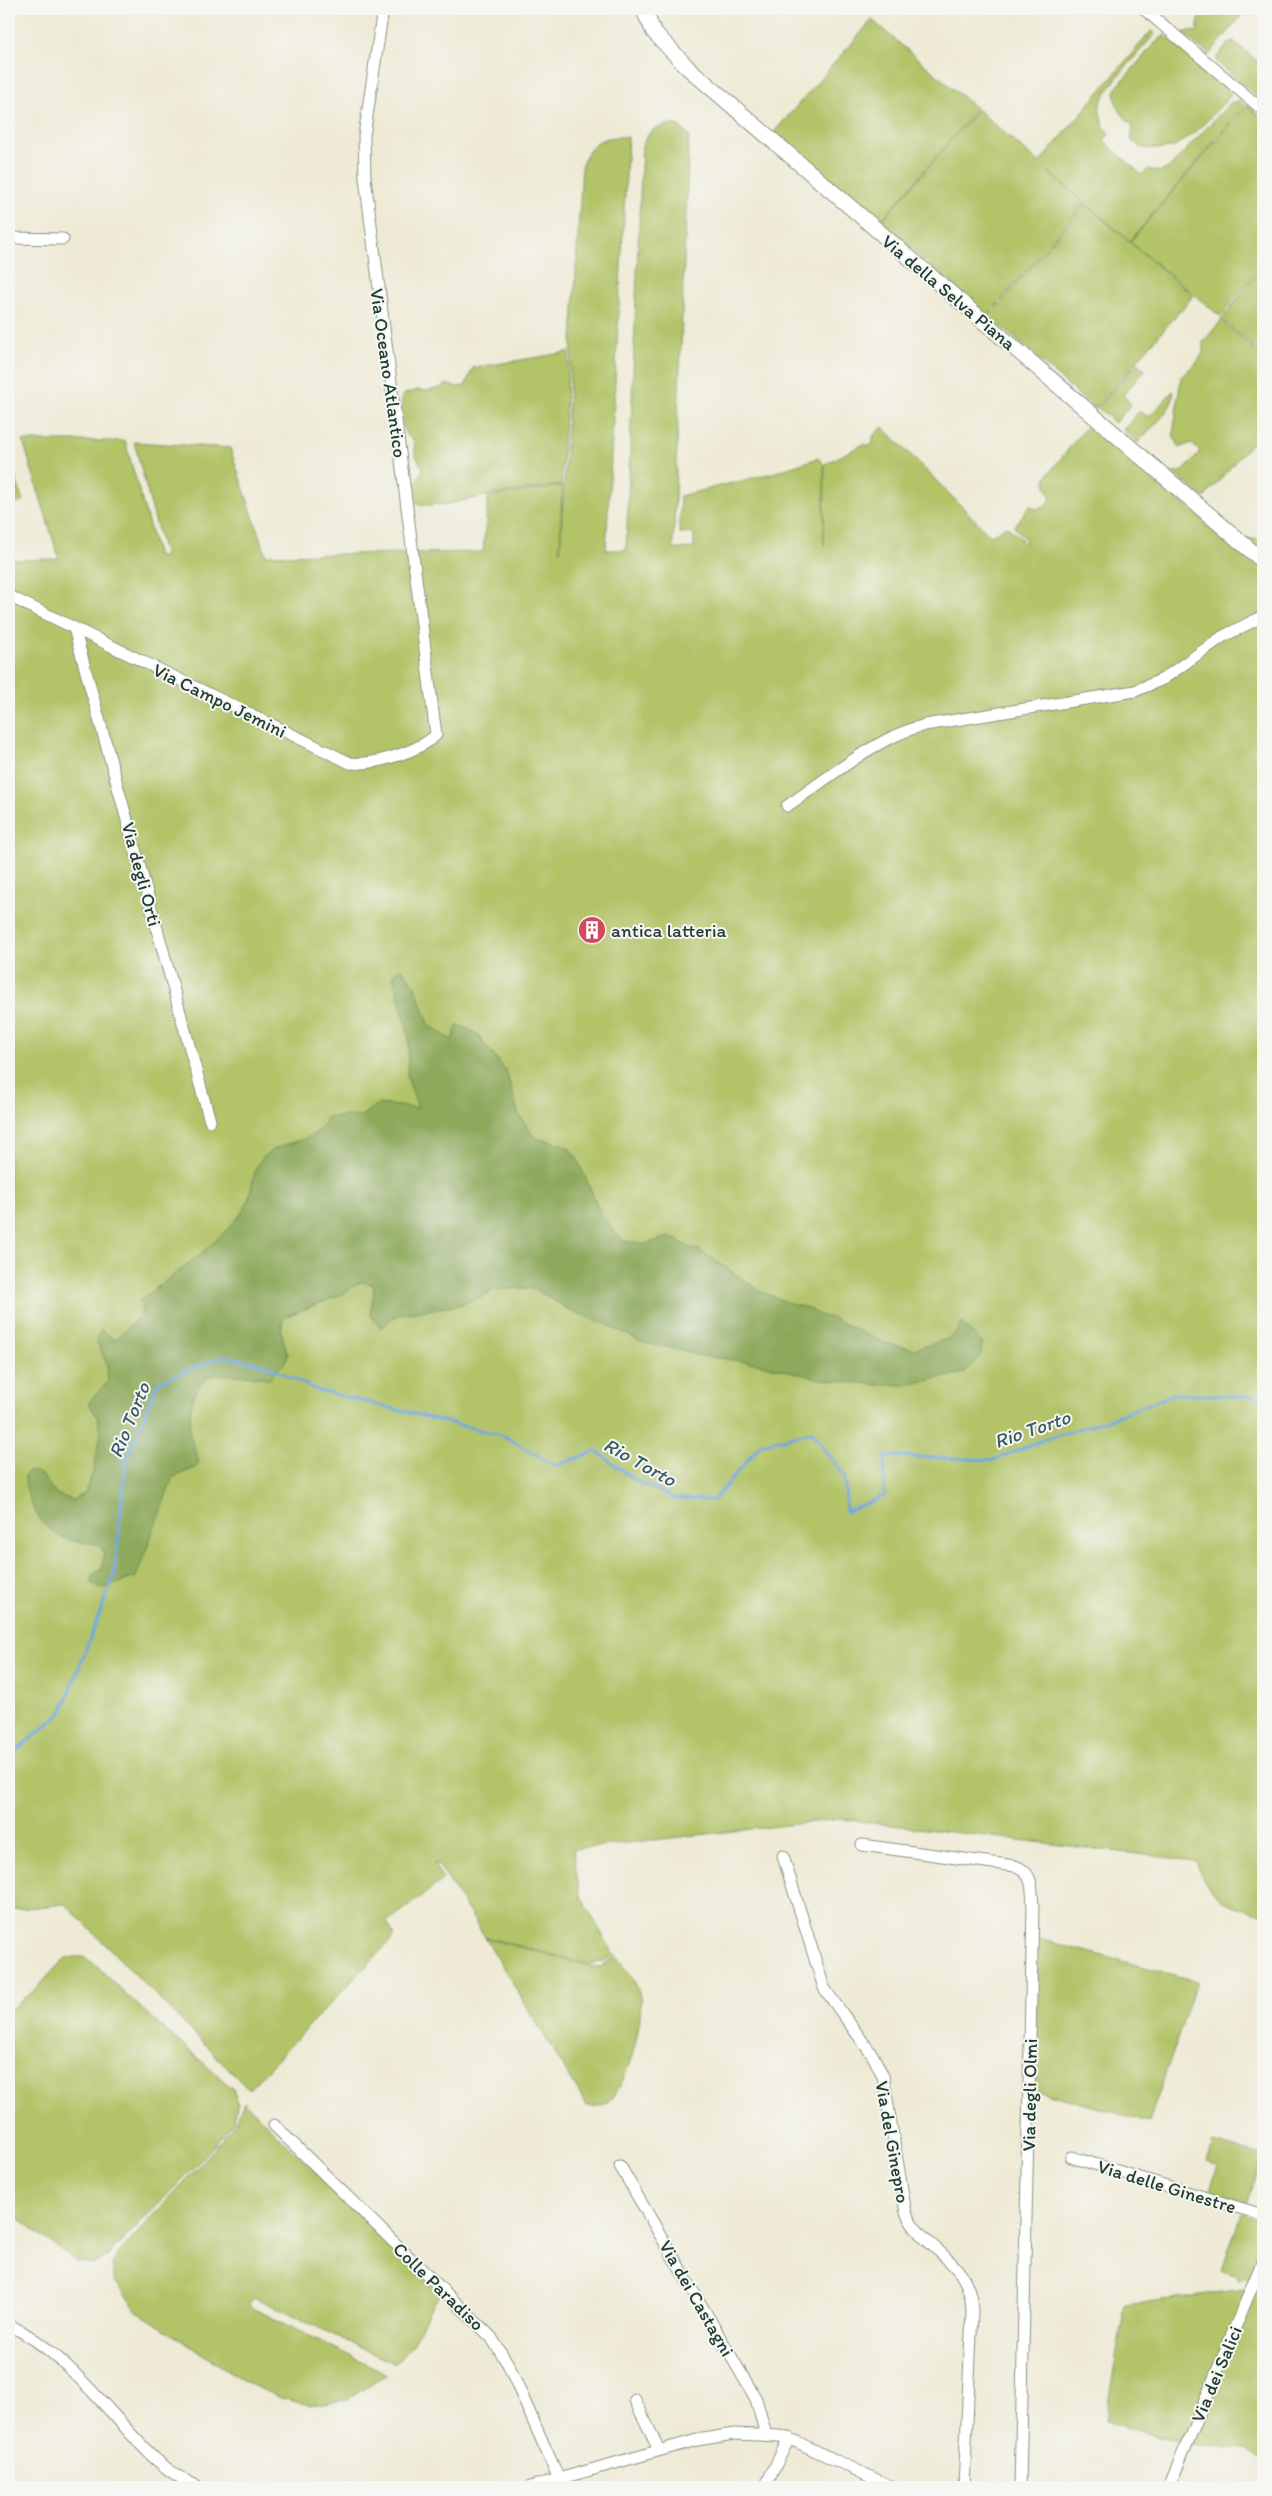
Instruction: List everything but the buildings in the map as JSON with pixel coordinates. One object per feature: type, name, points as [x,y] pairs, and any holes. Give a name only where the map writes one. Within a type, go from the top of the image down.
[{"type":"street","name":"Via Oceano Atlantico","points":[[383,9],[363,145],[365,178],[435,715],[437,733],[435,737]]},
{"type":"street","points":[[1144,9],[1263,110]]},
{"type":"street","name":"Via della Selva Piana","points":[[644,11],[654,32],[686,67],[1263,561]]},
{"type":"street","points":[[9,238],[63,239]]},
{"type":"street","name":"Via Campo Jemini","points":[[9,596],[350,763],[370,763],[392,757],[435,737]]},
{"type":"street","points":[[786,806],[876,746],[905,730],[925,725],[1135,691],[1163,679],[1218,639],[1263,616]]},
{"type":"street","name":"Via degli Orti","points":[[74,628],[210,1121]]},
{"type":"street","name":"Via degli Olmi","points":[[862,1845],[1016,1866],[1024,1870],[1030,1880],[1033,1908],[1020,2487]]},
{"type":"street","name":"Via del Ginepro","points":[[783,1856],[824,1988],[873,2056],[883,2076],[906,2213],[916,2230],[960,2271],[969,2286],[972,2312],[964,2487]]},
{"type":"street","name":"Colle Paradiso","points":[[274,2125],[491,2337],[508,2364],[559,2478]]},
{"type":"street","name":"Via delle Ginestre","points":[[1071,2157],[1263,2215]]},
{"type":"street","name":"Via dei Castagni","points":[[620,2166],[756,2399],[766,2435]]},
{"type":"street","name":"Via dei Salici","points":[[1169,2487],[1263,2260]]},
{"type":"street","points":[[9,2325],[24,2332],[56,2356],[159,2463],[180,2478],[199,2487]]},
{"type":"street","points":[[635,2400],[659,2450]]},
{"type":"street","points":[[530,2487],[659,2450],[723,2435],[766,2435],[789,2438],[885,2486]]},
{"type":"street","points":[[765,2487],[789,2438]]},
{"type":"green space","points":[[1190,9],[1247,9],[1209,55],[1183,33],[1197,32],[1200,13],[1192,14]]},
{"type":"green space","points":[[872,20],[977,109],[879,223],[774,132]]},
{"type":"green space","points":[[1152,30],[1155,34],[1116,79],[1100,105],[1102,121],[1109,134],[1104,141],[1142,175],[1148,169],[1160,172],[1170,167],[1231,102],[1236,103],[1239,99],[1245,105],[1130,241],[1047,171],[1084,203],[988,315],[880,223],[978,110],[1039,163]]},
{"type":"green space","points":[[1165,35],[1230,92],[1230,96],[1198,130],[1174,147],[1162,149],[1142,148],[1131,140],[1133,126],[1125,119],[1119,109],[1115,98],[1116,88],[1155,43]]},
{"type":"green space","points":[[1232,40],[1257,61],[1263,56],[1263,102],[1217,62],[1217,57]]},
{"type":"green space","points":[[1247,105],[1263,119],[1263,265],[1220,316],[1130,242]]},
{"type":"green space","points":[[667,125],[678,125],[689,135],[673,549],[694,548],[694,534],[679,533],[680,496],[773,473],[818,458],[824,464],[824,546],[825,464],[864,444],[869,446],[873,443],[873,436],[883,427],[991,536],[1006,526],[1021,538],[1022,543],[1026,543],[1024,537],[1014,527],[1030,505],[1036,509],[1045,506],[1051,499],[1046,486],[1046,477],[1087,426],[1228,540],[1263,539],[1263,1914],[1229,1904],[1213,1893],[1201,1874],[1196,1861],[841,1819],[573,1849],[580,1895],[614,1955],[603,1962],[588,1964],[485,1937],[438,1864],[434,1864],[443,1880],[387,1922],[395,1936],[249,2089],[65,1904],[9,1910],[9,560],[59,559],[23,441],[125,441],[158,557],[165,557],[134,442],[230,448],[266,555],[483,552],[488,497],[562,486],[560,551],[582,165],[589,150],[594,145],[604,139],[628,137],[606,550],[626,550],[642,147],[646,137],[651,132]]},
{"type":"green space","points":[[1085,204],[1193,296],[1095,409],[989,316]]},
{"type":"green space","points":[[1263,267],[1263,355],[1221,319]]},
{"type":"green space","points":[[1221,321],[1263,357],[1263,430],[1204,498],[1173,473],[1183,471],[1200,452],[1191,443],[1180,448],[1173,435],[1181,377],[1198,361],[1203,353],[1203,342]]},
{"type":"green space","points":[[569,352],[561,485],[490,495],[449,504],[421,505],[413,500],[412,490],[423,469],[415,454],[414,440],[406,435],[400,414],[403,395],[416,390],[427,391],[440,388],[447,384],[455,387],[465,386],[473,368]]},
{"type":"green space","points":[[1137,363],[1145,370],[1123,395],[1131,404],[1115,423],[1098,408]]},
{"type":"green space","points":[[1173,391],[1173,398],[1166,412],[1138,443],[1123,430],[1139,411],[1150,416]]},
{"type":"green space","points":[[9,457],[23,501],[9,507]]},
{"type":"green space","points":[[402,968],[414,985],[430,1026],[452,1040],[458,1025],[476,1033],[506,1071],[519,1115],[535,1138],[560,1143],[569,1148],[577,1158],[602,1216],[623,1241],[646,1244],[668,1237],[678,1240],[686,1246],[701,1251],[762,1292],[808,1308],[819,1315],[832,1318],[884,1343],[914,1349],[947,1339],[956,1333],[962,1323],[981,1342],[981,1352],[978,1359],[964,1373],[905,1385],[879,1385],[821,1379],[756,1363],[695,1355],[683,1350],[644,1343],[606,1324],[571,1311],[537,1290],[529,1288],[494,1290],[455,1306],[400,1314],[393,1317],[382,1328],[372,1317],[373,1285],[365,1282],[358,1283],[343,1294],[284,1317],[281,1331],[288,1355],[284,1363],[269,1379],[252,1376],[218,1375],[209,1377],[203,1382],[194,1396],[190,1413],[191,1437],[199,1463],[195,1468],[173,1477],[136,1577],[101,1589],[91,1583],[92,1575],[102,1569],[104,1553],[100,1545],[72,1541],[52,1532],[32,1506],[28,1496],[25,1475],[29,1471],[39,1473],[57,1494],[73,1500],[85,1493],[93,1472],[101,1433],[97,1416],[88,1403],[108,1381],[107,1364],[96,1340],[101,1330],[115,1340],[142,1314],[140,1300],[199,1255],[230,1227],[247,1203],[257,1166],[264,1156],[276,1148],[316,1133],[327,1117],[361,1116],[378,1104],[418,1108],[407,1077],[409,1036],[393,974]]},
{"type":"green space","points":[[485,1938],[591,1966],[601,1967],[616,1956],[632,1978],[639,1992],[640,2017],[638,2033],[629,2066],[623,2081],[609,2101],[599,2106],[587,2106]]},
{"type":"green space","points":[[1035,1938],[1197,1981],[1149,2122],[1031,2089]]},
{"type":"green space","points":[[83,1957],[92,1962],[143,2010],[233,2089],[238,2102],[234,2121],[208,2153],[108,2256],[94,2264],[77,2262],[9,2211],[9,2011],[36,1989],[63,1960]]},
{"type":"green space","points":[[244,2102],[441,2295],[431,2308],[414,2341],[395,2364],[254,2297],[249,2303],[250,2307],[388,2374],[348,2399],[309,2405],[281,2398],[247,2383],[138,2312],[114,2280],[112,2264],[119,2253],[209,2155],[236,2122]]},
{"type":"green space","points":[[1213,2143],[1262,2156],[1246,2204],[1209,2192],[1218,2165],[1207,2161]]},
{"type":"green space","points":[[1241,2214],[1263,2220],[1263,2250],[1252,2277],[1238,2279],[1238,2275],[1222,2270]]},
{"type":"green space","points":[[1263,2277],[1263,2462],[1246,2449],[1179,2443],[1105,2421],[1125,2305],[1259,2287]]},
{"type":"waterway","name":"Rio Torto","points":[[9,1757],[62,1712],[114,1576],[126,1461],[158,1382],[225,1356],[265,1365],[317,1390],[504,1436],[556,1466],[596,1451],[638,1482],[677,1499],[714,1500],[761,1444],[812,1432],[845,1477],[846,1512],[884,1496],[885,1456],[994,1460],[1043,1440],[1107,1420],[1174,1394],[1263,1397]]},
{"type":"place","name":"antica latteria","points":[[592,930]]}]
